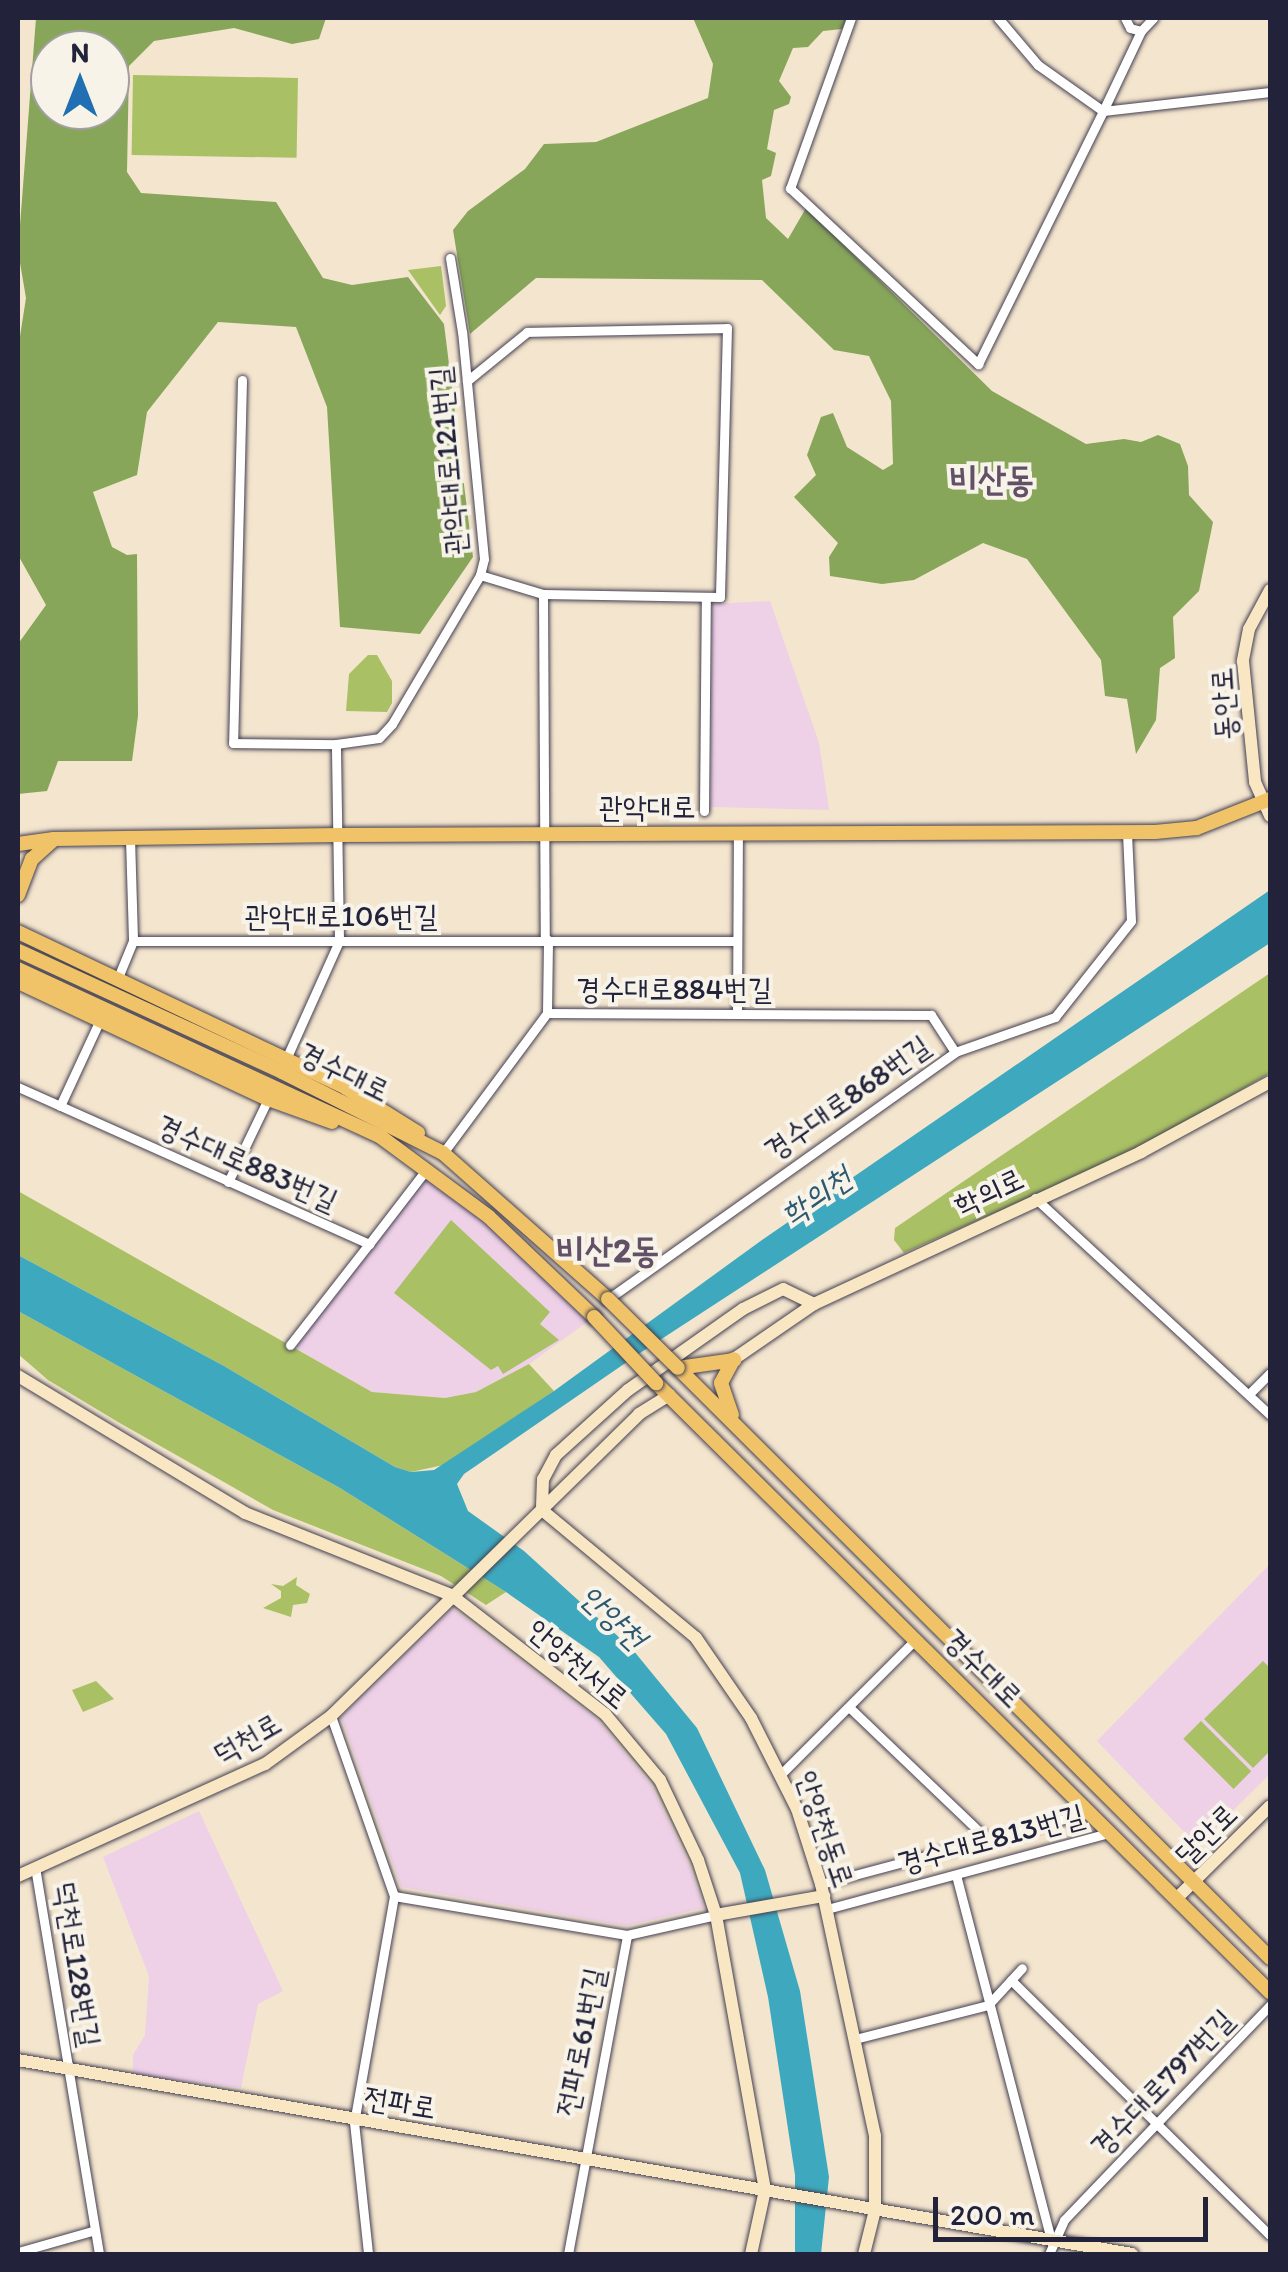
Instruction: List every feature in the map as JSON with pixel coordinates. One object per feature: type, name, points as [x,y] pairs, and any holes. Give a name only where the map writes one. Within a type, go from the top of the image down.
[{"type":"main road","name":"관악대로","points":[[18,844],[54,839],[130,838],[1127,832],[1197,828],[1268,806]]},
{"type":"main road","points":[[18,895],[32,859],[54,839]]},
{"type":"main road","points":[[18,932],[286,1058],[403,1121],[442,1152]]},
{"type":"main road","name":"경수대로","points":[[18,951],[282,1072],[442,1152],[608,1298],[734,1420],[1270,1958]]},
{"type":"main road","name":"경수대로","points":[[18,969],[381,1137],[428,1168],[489,1217],[1270,1992]]},
{"type":"main road","points":[[18,982],[268,1098],[381,1137]]},
{"type":"main road","points":[[678,1368],[734,1360]]},
{"type":"main road","points":[[734,1360],[721,1383],[734,1420]]},
{"type":"street","points":[[851,18],[790,188],[978,364],[1141,31],[1154,18]]},
{"type":"street","points":[[998,18],[1038,66],[1103,111],[1270,92]]},
{"type":"street","points":[[1125,18],[1130,28],[1141,31]]},
{"type":"street","name":"관악대로121번길","points":[[242,380],[233,743],[336,744],[379,738],[392,724],[480,575],[484,559],[450,258]]},
{"type":"street","points":[[467,382],[528,332],[727,328],[720,598],[543,594],[480,575]]},
{"type":"street","name":"동안로","points":[[1268,806],[1254,782],[1243,661],[1249,629],[1270,590]]},
{"type":"street","points":[[543,594],[547,1013]]},
{"type":"street","points":[[704,811],[706,597]]},
{"type":"street","points":[[286,1058],[338,941],[336,744]]},
{"type":"street","name":"경수대로868번길","points":[[608,1298],[955,1052],[1054,1017],[1131,921],[1127,832]]},
{"type":"street","points":[[738,835],[738,1014]]},
{"type":"street","points":[[117,980],[133,941],[130,838]]},
{"type":"street","name":"관악대로106번길","points":[[133,941],[736,941]]},
{"type":"street","name":"경수대로884번길","points":[[442,1152],[547,1013],[931,1015],[955,1052]]},
{"type":"street","points":[[60,1106],[99,1022]]},
{"type":"street","name":"학의로","points":[[734,1360],[814,1304],[1141,1152],[1270,1082]]},
{"type":"street","name":"경수대로883번길","points":[[18,1087],[368,1244]]},
{"type":"street","points":[[228,1182],[268,1098]]},
{"type":"street","points":[[290,1345],[428,1168]]},
{"type":"street","points":[[1035,1198],[1270,1415]]},
{"type":"street","points":[[537,1515],[543,1479],[556,1454],[628,1390],[743,1309],[783,1289],[814,1304]]},
{"type":"street","points":[[1249,1394],[1270,1373]]},
{"type":"street","name":"안양천서로","points":[[18,1376],[245,1513],[456,1591],[605,1714],[660,1780],[698,1860],[716,1915],[770,2191],[751,2254]]},
{"type":"street","points":[[537,1515],[639,1414],[669,1395]]},
{"type":"street","points":[[556,1454],[558,1467],[576,1477]]},
{"type":"street","name":"덕천로","points":[[18,1876],[264,1764],[331,1716],[537,1515]]},
{"type":"street","name":"안양천동로","points":[[537,1515],[696,1638],[752,1718],[781,1774],[824,1896],[875,2136],[864,2254]]},
{"type":"street","points":[[781,1774],[915,1640]]},
{"type":"street","name":"경수대로813번길","points":[[850,1708],[988,1840]]},
{"type":"street","points":[[331,1716],[394,1896],[354,2122],[368,2254]]},
{"type":"street","name":"달안로","points":[[1176,1898],[1270,1806]]},
{"type":"street","name":"경수대로813번길","points":[[824,1896],[988,1840],[1089,1812]]},
{"type":"street","name":"경수대로813번길","points":[[824,1896],[956,1876],[1109,1833]]},
{"type":"street","name":"덕천로128번길","points":[[36,1867],[92,2231],[99,2254]]},
{"type":"street","points":[[956,1876],[1050,2248]]},
{"type":"street","points":[[394,1896],[626,1935],[824,1896]]},
{"type":"street","name":"전파로61번길","points":[[568,2254],[626,1935]]},
{"type":"street","points":[[855,2039],[988,2005],[1022,1968]]},
{"type":"street","points":[[1011,1980],[1270,2235]]},
{"type":"street","name":"경수대로797번길","points":[[1050,2248],[1064,2220],[1270,2005]]},
{"type":"street","name":"전파로","points":[[18,2060],[354,2122],[869,2209]]},
{"type":"street","points":[[869,2209],[1050,2248],[1132,2254]]},
{"type":"street","points":[[18,2252],[92,2231]]},
{"type":"shaded area","points":[[770,601],[819,743],[829,810],[711,807],[712,604]]},
{"type":"shaded area","points":[[428,1167],[594,1317],[529,1364],[476,1392],[445,1398],[372,1392],[290,1345]]},
{"type":"shaded area","points":[[1270,1564],[1270,1774],[1207,1836],[1189,1837],[1097,1741]]},
{"type":"shaded area","points":[[452,1608],[598,1720],[651,1785],[689,1864],[704,1908],[626,1926],[401,1887],[341,1717]]},
{"type":"shaded area","points":[[199,1811],[283,1991],[258,2004],[241,2088],[133,2075],[133,2055],[145,2035],[149,1976],[103,1857]]},
{"type":"green space","points":[[36,18],[326,18],[319,39],[292,44],[234,28],[154,41],[130,65],[130,30],[35,30]]},
{"type":"green space","points":[[693,18],[847,18],[842,29],[823,31],[808,47],[793,48],[779,81],[791,97],[789,104],[774,110],[767,149],[776,153],[771,176],[762,180],[766,218],[788,239],[806,208],[992,391],[1086,444],[1124,439],[1141,442],[1158,435],[1180,444],[1188,466],[1189,495],[1213,522],[1199,591],[1173,617],[1175,658],[1160,668],[1156,720],[1136,754],[1127,699],[1105,696],[1101,660],[1027,559],[983,543],[914,580],[882,584],[830,576],[829,557],[838,543],[794,497],[816,475],[807,455],[821,417],[833,413],[847,447],[883,470],[893,464],[891,401],[869,356],[834,350],[762,280],[536,278],[470,334],[453,230],[468,211],[525,169],[544,144],[596,142],[708,98],[713,64]]},
{"type":"green space","points":[[133,75],[298,78],[297,158],[132,155]]},
{"type":"green space","points":[[30,96],[30,130],[128,130],[127,172],[141,193],[276,202],[323,278],[352,285],[408,277],[444,324],[473,557],[420,634],[340,627],[327,407],[296,327],[218,322],[147,412],[137,475],[93,492],[112,547],[127,555],[137,554],[138,716],[132,761],[58,761],[47,791],[18,794],[18,644],[46,605],[18,555],[18,349],[26,298],[18,251]]},
{"type":"green space","points":[[441,266],[446,306],[440,315],[408,270]]},
{"type":"green space","points":[[368,655],[377,655],[392,681],[392,703],[387,712],[346,711],[349,674]]},
{"type":"green space","points":[[1270,973],[1270,1073],[1139,1149],[904,1253],[894,1240],[895,1228]]},
{"type":"green space","points":[[18,1191],[372,1392],[445,1398],[476,1392],[529,1364],[554,1391],[448,1464],[411,1472],[395,1467],[224,1366],[18,1255]]},
{"type":"green space","points":[[451,1220],[550,1312],[540,1324],[559,1340],[503,1374],[498,1366],[491,1370],[394,1293]]},
{"type":"green space","points":[[18,1311],[340,1488],[506,1592],[486,1605],[441,1576],[273,1510],[118,1422],[48,1380],[18,1354]]},
{"type":"green space","points":[[297,1577],[296,1585],[310,1594],[307,1603],[293,1605],[291,1617],[263,1608],[281,1598],[281,1591],[271,1584],[283,1586]]},
{"type":"green space","points":[[1263,1661],[1270,1668],[1270,1751],[1253,1768],[1204,1719]]},
{"type":"green space","points":[[96,1681],[114,1699],[83,1712],[72,1690]]},
{"type":"green space","points":[[1201,1721],[1251,1771],[1234,1789],[1183,1739]]},
{"type":"water","points":[[1270,890],[1270,943],[640,1353],[464,1474],[457,1484],[468,1511],[524,1551],[633,1650],[697,1728],[765,1870],[800,1991],[829,2177],[821,2254],[795,2254],[795,2175],[768,1997],[740,1873],[666,1734],[599,1657],[506,1592],[340,1488],[18,1311],[18,1255],[224,1366],[395,1467],[411,1472],[434,1470],[554,1391],[762,1240]]},
{"type":"district","name":"비산동","points":[[992,479]]},
{"type":"district","name":"비산2동","points":[[608,1250]]},
{"type":"water label","name":"학의천","points":[[816,1196]]},
{"type":"water label","name":"안양천","points":[[613,1617]]}]
